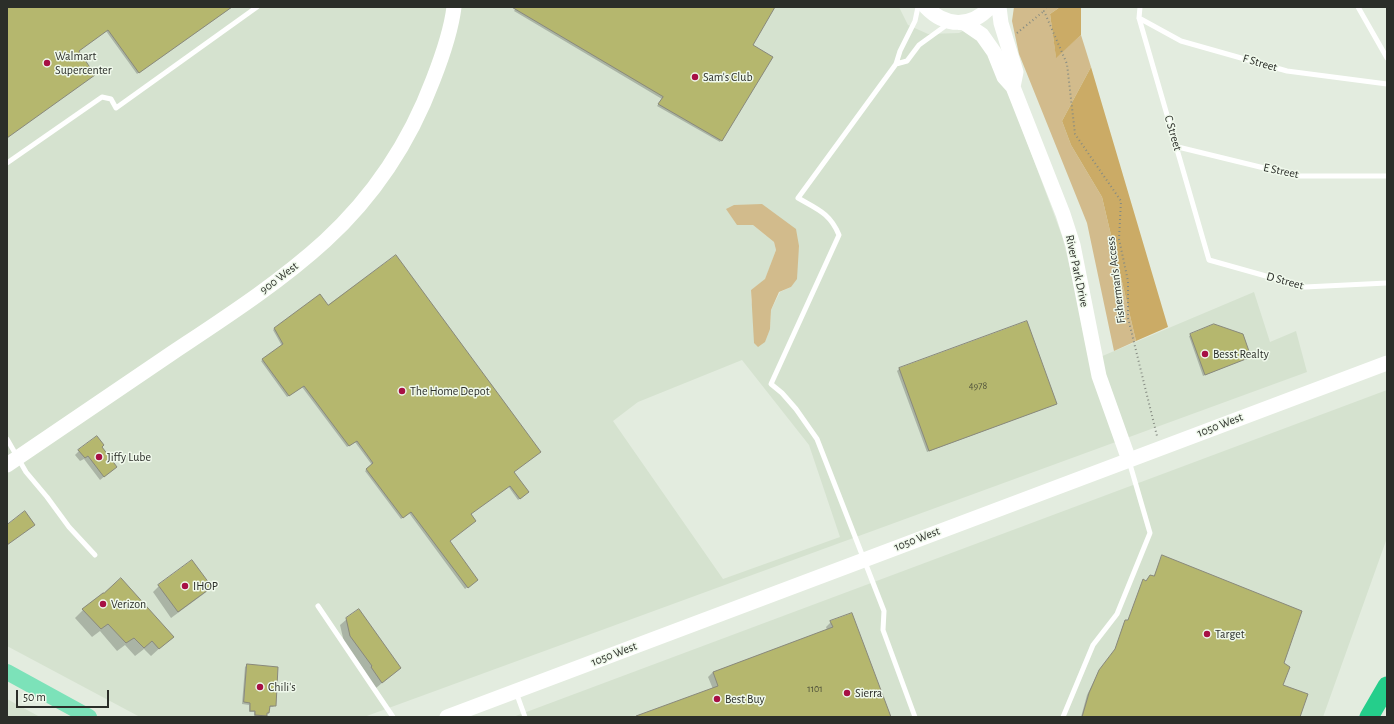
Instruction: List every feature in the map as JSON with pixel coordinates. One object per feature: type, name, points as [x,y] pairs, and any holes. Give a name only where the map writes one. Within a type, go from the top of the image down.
[{"type":"highway","points":[[1369,717],[1387,686]]},
{"type":"highway","points":[[1380,717],[1387,696]]},
{"type":"main road","points":[[7,672],[89,717]]},
{"type":"street","name":"900 West","points":[[12,462],[222,320],[297,264],[343,224],[384,174],[416,121],[441,60],[454,7]]},
{"type":"street","name":"River Park Drive","points":[[926,7],[932,14],[941,19],[957,22],[982,35],[994,52],[1004,77],[1013,87],[1063,214],[1072,244],[1099,376],[1129,460]]},
{"type":"street","points":[[957,22],[975,19],[990,7]]},
{"type":"street","name":"River Park Drive","points":[[999,7],[1001,23],[1016,72],[1013,87]]},
{"type":"street","name":"1050 West","points":[[447,717],[1387,363]]},
{"type":"lane","points":[[7,163],[102,97],[110,99],[116,108],[257,7]]},
{"type":"lane","points":[[915,717],[883,630],[884,611],[817,440],[796,409],[782,393],[771,384],[839,235],[833,222],[827,216],[798,198],[896,64],[900,51],[915,21],[918,7]]},
{"type":"lane","name":"C Street","points":[[1140,7],[1139,18],[1210,260]]},
{"type":"lane","points":[[1358,7],[1387,58]]},
{"type":"lane","name":"F Street","points":[[1139,18],[1180,41],[1287,71],[1387,84]]},
{"type":"lane","points":[[896,64],[907,60],[919,45],[957,22]]},
{"type":"lane","name":"E Street","points":[[1178,147],[1298,176],[1387,176]]},
{"type":"lane","name":"D Street","points":[[1210,260],[1306,287],[1387,282]]},
{"type":"lane","points":[[7,439],[12,462],[26,472],[69,527],[95,555]]},
{"type":"lane","points":[[1063,717],[1093,645],[1117,614],[1150,533],[1129,460]]},
{"type":"lane","points":[[318,606],[393,717]]},
{"type":"lane","points":[[516,691],[525,717]]},
{"type":"path","points":[[1016,34],[1044,11],[1046,7]]},
{"type":"path","name":"Fisherman's Access","points":[[1044,11],[1067,64],[1075,134],[1121,201],[1119,239],[1128,281],[1128,318],[1154,423]]},
{"type":"shaded area","points":[[7,7],[899,7],[908,25],[928,34],[959,33],[975,25],[999,67],[1062,236],[1093,360],[1254,292],[1270,342],[1296,331],[1307,372],[364,717],[140,717],[7,646]],"holes":[[[753,225],[799,246],[791,287],[780,292],[771,310],[770,329],[753,309],[751,290],[765,280],[776,250],[774,242]],[[742,360],[809,445],[840,537],[723,579],[613,421],[638,402]]]},
{"type":"shaded area","points":[[1014,7],[1060,7],[1050,14],[1056,57],[1081,35],[1091,67],[1062,121],[1071,145],[1102,197],[1136,341],[1114,351],[1087,223],[1019,54],[1012,21]]},
{"type":"shaded area","points":[[1060,7],[1081,7],[1081,35],[1056,58],[1050,14]]},
{"type":"shaded area","points":[[1091,67],[1168,327],[1136,341],[1102,197],[1071,145],[1062,121]]},
{"type":"shaded area","points":[[762,204],[796,229],[799,246],[797,279],[791,287],[779,292],[771,310],[770,329],[765,342],[758,347],[754,343],[751,290],[765,279],[776,250],[774,242],[753,225],[737,225],[726,209],[734,205]]},
{"type":"shaded area","points":[[1387,390],[1387,538],[1323,717],[513,717]]},
{"type":"shaded area","points":[[7,699],[40,717],[7,717]]},
{"type":"building","name":"Walmart Supercenter","points":[[7,7],[232,7],[139,73],[108,30],[79,51],[95,75],[7,138]]},
{"type":"building","name":"Sam's Club","points":[[512,7],[775,7],[753,45],[773,57],[722,141],[658,104],[663,97]]},
{"type":"building","name":"The Home Depot","points":[[396,255],[541,452],[514,472],[529,492],[520,499],[510,486],[471,514],[476,521],[450,541],[478,580],[468,588],[411,512],[403,518],[366,469],[373,463],[357,441],[349,446],[304,386],[289,396],[262,359],[283,344],[274,328],[320,294],[328,305]]},
{"type":"building","points":[[1027,321],[1057,404],[929,451],[899,368]]},
{"type":"building","points":[[1214,324],[1243,334],[1251,357],[1205,375],[1190,334]]},
{"type":"building","name":"Jiffy Lube","points":[[97,436],[104,445],[102,447],[117,467],[104,477],[88,456],[85,458],[78,450]]},
{"type":"building","points":[[25,511],[35,525],[7,545],[7,525]]},
{"type":"building","name":"Target","points":[[1162,555],[1302,611],[1284,663],[1290,667],[1283,685],[1308,694],[1300,717],[1082,717],[1089,693],[1099,670],[1115,649],[1125,620],[1128,620],[1143,579],[1146,581],[1150,575],[1154,576]]},
{"type":"building","name":"IHOP","points":[[192,560],[212,587],[178,612],[158,585]]},
{"type":"building","points":[[121,578],[174,637],[159,649],[152,641],[144,648],[134,638],[126,643],[108,624],[101,629],[82,609]]},
{"type":"building","points":[[359,609],[401,668],[382,683],[371,667],[372,666],[350,636],[346,618]]},
{"type":"building","points":[[852,613],[891,717],[636,717],[718,686],[713,672],[833,627],[830,621]]},
{"type":"building","points":[[247,664],[278,667],[276,706],[270,706],[267,716],[255,715],[255,711],[250,711],[250,703],[244,702]]},
{"type":"place","name":"Walmart Supercenter","points":[[47,63]]},
{"type":"place","name":"Sam's Club","points":[[695,77]]},
{"type":"place","name":"Besst Realty","points":[[1205,354]]},
{"type":"place","name":"The Home Depot","points":[[402,391]]},
{"type":"place","name":"Jiffy Lube","points":[[99,457]]},
{"type":"place","name":"IHOP","points":[[185,586]]},
{"type":"place","name":"Verizon","points":[[103,604]]},
{"type":"place","name":"Target","points":[[1207,634]]},
{"type":"place","name":"Chili's","points":[[260,687]]},
{"type":"place","name":"Sierra","points":[[847,693]]},
{"type":"place","name":"Best Buy","points":[[717,699]]}]
